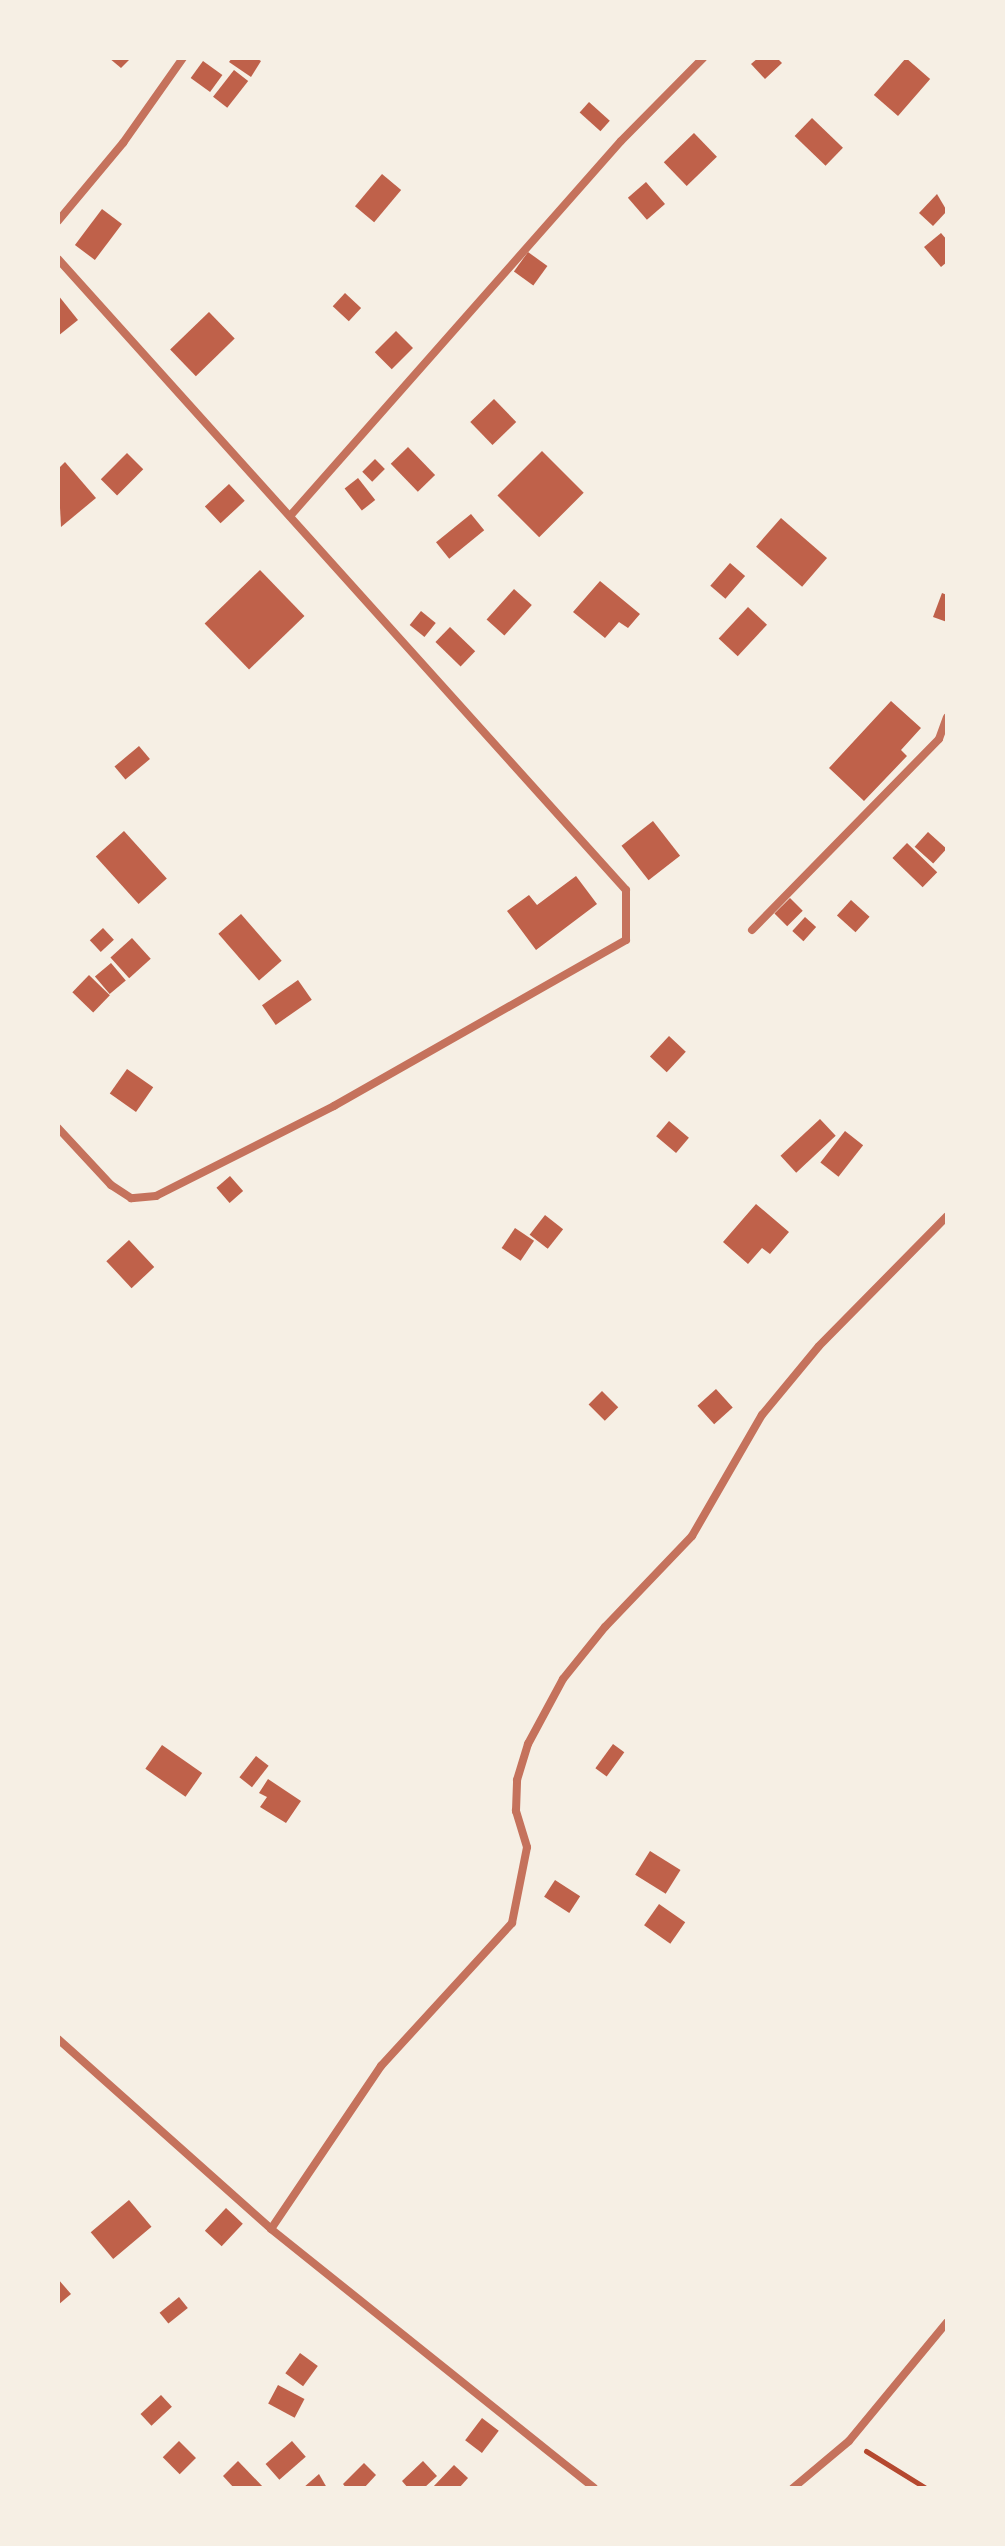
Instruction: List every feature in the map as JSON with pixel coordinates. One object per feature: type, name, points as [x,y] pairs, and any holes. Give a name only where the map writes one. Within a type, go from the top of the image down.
[{"type":"street","points":[[58,221],[123,143],[183,58]]},
{"type":"street","points":[[290,516],[621,141],[703,58]]},
{"type":"street","points":[[58,259],[626,890],[626,940],[334,1106],[156,1196],[131,1198],[111,1185],[58,1128]]},
{"type":"street","points":[[752,930],[939,739],[947,717]]},
{"type":"street","points":[[271,2229],[381,2066],[512,1923],[527,1847],[516,1811],[517,1780],[528,1744],[563,1679],[605,1627],[692,1536],[762,1415],[781,1392],[947,1216]]},
{"type":"street","points":[[58,2039],[271,2229],[594,2488]]},
{"type":"street","points":[[793,2488],[849,2441],[947,2322]]},
{"type":"path","points":[[849,2441],[926,2488]]},
{"type":"building","points":[[109,58],[131,58],[121,68]]},
{"type":"building","points":[[232,58],[256,58],[261,61],[251,77],[229,62]]},
{"type":"building","points":[[758,58],[777,58],[782,63],[765,79],[751,64]]},
{"type":"building","points":[[906,58],[930,79],[898,116],[874,95]]},
{"type":"building","points":[[203,61],[222,75],[210,92],[191,78]]},
{"type":"building","points":[[234,70],[248,81],[227,108],[213,97]]},
{"type":"building","points":[[589,102],[610,121],[600,131],[580,112]]},
{"type":"building","points":[[812,118],[843,148],[826,166],[795,136]]},
{"type":"building","points":[[694,133],[717,157],[687,186],[664,162]]},
{"type":"building","points":[[382,174],[401,190],[374,222],[355,206]]},
{"type":"building","points":[[646,182],[665,204],[647,220],[628,198]]},
{"type":"building","points":[[937,194],[947,211],[933,226],[919,213]]},
{"type":"building","points":[[102,209],[122,224],[95,260],[75,245]]},
{"type":"building","points":[[941,233],[947,240],[947,262],[941,267],[924,247]]},
{"type":"building","points":[[528,252],[547,266],[533,286],[514,271]]},
{"type":"building","points":[[345,293],[361,308],[349,321],[333,306]]},
{"type":"building","points":[[58,295],[78,320],[58,336]]},
{"type":"building","points":[[209,312],[235,339],[196,376],[170,350]]},
{"type":"building","points":[[396,331],[413,348],[392,369],[375,352]]},
{"type":"building","points":[[494,399],[516,422],[492,445],[470,422]]},
{"type":"building","points":[[408,447],[435,475],[418,492],[391,464]]},
{"type":"building","points":[[542,451],[584,493],[539,537],[497,496]]},
{"type":"building","points":[[127,453],[143,469],[117,495],[101,479]]},
{"type":"building","points":[[375,459],[385,469],[372,482],[362,472]]},
{"type":"building","points":[[65,462],[96,498],[61,527],[58,469]]},
{"type":"building","points":[[358,478],[375,500],[362,511],[345,488]]},
{"type":"building","points":[[229,484],[245,501],[221,523],[205,507]]},
{"type":"building","points":[[471,514],[484,530],[449,559],[436,542]]},
{"type":"building","points":[[781,518],[827,558],[802,587],[756,547]]},
{"type":"building","points":[[730,563],[745,576],[725,599],[710,586]]},
{"type":"building","points":[[260,570],[304,616],[249,670],[205,623]]},
{"type":"building","points":[[600,581],[640,614],[628,628],[619,622],[605,638],[573,612]]},
{"type":"building","points":[[514,589],[532,605],[504,636],[487,619]]},
{"type":"building","points":[[942,593],[947,595],[947,622],[933,617]]},
{"type":"building","points":[[748,607],[767,625],[738,656],[719,638]]},
{"type":"building","points":[[421,611],[436,623],[424,637],[410,625]]},
{"type":"building","points":[[450,627],[475,651],[461,666],[435,642]]},
{"type":"building","points":[[891,701],[921,728],[901,750],[907,756],[864,801],[829,768]]},
{"type":"building","points":[[139,746],[150,759],[125,780],[114,767]]},
{"type":"building","points":[[653,821],[680,856],[649,880],[621,846]]},
{"type":"building","points":[[124,831],[167,879],[139,904],[96,856]]},
{"type":"building","points":[[928,832],[947,849],[933,864],[915,847]]},
{"type":"building","points":[[907,843],[937,872],[923,887],[892,858]]},
{"type":"building","points":[[576,876],[597,904],[536,950],[507,911],[529,895],[537,905]]},
{"type":"building","points":[[790,898],[803,911],[787,926],[774,914]]},
{"type":"building","points":[[851,900],[870,917],[856,932],[837,916]]},
{"type":"building","points":[[241,914],[282,961],[259,980],[218,934]]},
{"type":"building","points":[[805,917],[816,927],[803,941],[792,931]]},
{"type":"building","points":[[103,928],[114,940],[101,952],[90,940]]},
{"type":"building","points":[[132,938],[151,959],[129,978],[110,957]]},
{"type":"building","points":[[111,963],[126,981],[110,994],[95,976]]},
{"type":"building","points":[[89,975],[110,995],[93,1012],[72,992]]},
{"type":"building","points":[[298,980],[312,1000],[276,1025],[262,1005]]},
{"type":"building","points":[[669,1036],[686,1052],[667,1072],[650,1056]]},
{"type":"building","points":[[127,1069],[153,1087],[136,1112],[110,1094]]},
{"type":"building","points":[[820,1119],[836,1136],[796,1173],[781,1156]]},
{"type":"building","points":[[669,1121],[689,1138],[676,1153],[656,1136]]},
{"type":"building","points":[[845,1131],[863,1145],[838,1177],[820,1163]]},
{"type":"building","points":[[230,1176],[243,1191],[230,1203],[216,1188]]},
{"type":"building","points":[[756,1204],[789,1232],[770,1254],[762,1248],[748,1264],[723,1242]]},
{"type":"building","points":[[545,1215],[563,1229],[548,1249],[530,1235]]},
{"type":"building","points":[[515,1228],[534,1241],[521,1261],[502,1248]]},
{"type":"building","points":[[129,1240],[154,1267],[132,1288],[106,1261]]},
{"type":"building","points":[[716,1389],[733,1408],[714,1424],[697,1406]]},
{"type":"building","points":[[602,1391],[618,1407],[605,1421],[589,1404]]},
{"type":"building","points":[[613,1744],[624,1752],[607,1776],[595,1768]]},
{"type":"building","points":[[162,1745],[202,1773],[186,1797],[145,1769]]},
{"type":"building","points":[[256,1756],[269,1766],[252,1787],[239,1777]]},
{"type":"building","points":[[268,1779],[301,1801],[286,1823],[260,1807],[267,1797],[259,1793]]},
{"type":"building","points":[[650,1851],[681,1870],[666,1894],[635,1875]]},
{"type":"building","points":[[555,1880],[580,1896],[569,1913],[544,1897]]},
{"type":"building","points":[[659,1904],[685,1922],[670,1944],[644,1925]]},
{"type":"building","points":[[129,2200],[151,2227],[113,2259],[91,2232]]},
{"type":"building","points":[[226,2208],[243,2224],[222,2246],[205,2231]]},
{"type":"building","points":[[58,2279],[71,2294],[58,2305]]},
{"type":"building","points":[[179,2297],[188,2308],[168,2324],[160,2313]]},
{"type":"building","points":[[300,2353],[318,2366],[303,2386],[285,2373]]},
{"type":"building","points":[[278,2385],[304,2399],[295,2418],[268,2404]]},
{"type":"building","points":[[161,2395],[172,2407],[151,2426],[141,2414]]},
{"type":"building","points":[[482,2418],[499,2431],[482,2453],[465,2440]]},
{"type":"building","points":[[179,2441],[196,2458],[180,2474],[163,2457]]},
{"type":"building","points":[[292,2441],[306,2457],[279,2480],[266,2464]]},
{"type":"building","points":[[238,2461],[264,2488],[234,2488],[223,2476]]},
{"type":"building","points":[[423,2461],[437,2476],[424,2488],[408,2488],[402,2481]]},
{"type":"building","points":[[364,2463],[376,2475],[364,2488],[346,2488],[343,2484]]},
{"type":"building","points":[[454,2465],[468,2478],[459,2488],[432,2488]]},
{"type":"building","points":[[319,2474],[327,2488],[303,2488]]}]
